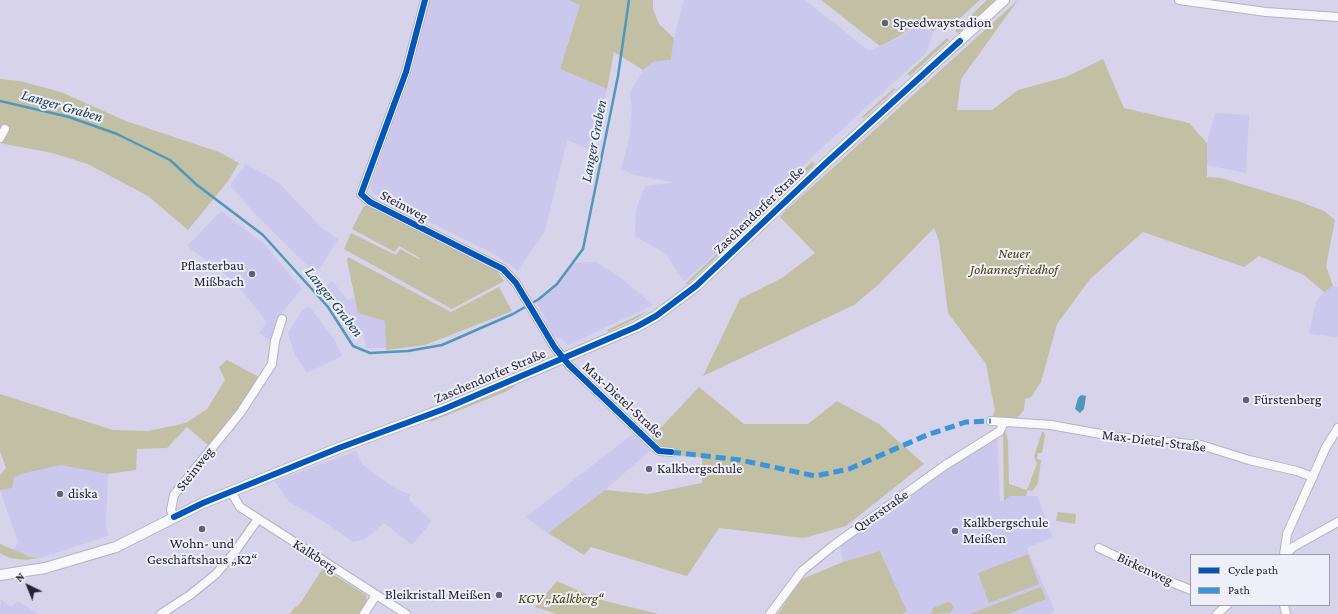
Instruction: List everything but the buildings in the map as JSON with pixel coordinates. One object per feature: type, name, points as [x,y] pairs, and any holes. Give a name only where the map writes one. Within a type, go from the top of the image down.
[{"type":"street","name":"Steinweg","points":[[425,0],[406,72],[361,194],[370,202],[495,264],[509,276],[523,294],[562,358]]},
{"type":"street","name":"Zaschendorfer Straße","points":[[0,575],[44,568],[106,550],[132,539],[203,503],[339,448],[423,418],[636,327],[675,303],[696,286],[826,163],[1004,0]]},
{"type":"street","points":[[1179,0],[1266,12],[1338,17]]},
{"type":"street","points":[[0,138],[5,129]]},
{"type":"street","name":"Steinweg","points":[[174,517],[171,510],[174,495],[241,412],[272,364],[275,341],[282,319]]},
{"type":"street","name":"Max-Dietel-Straße","points":[[562,358],[659,451],[671,452]]},
{"type":"street","name":"Max-Dietel-Straße","points":[[991,421],[1051,426],[1117,437],[1201,445],[1249,460],[1297,471],[1313,477]]},
{"type":"street","name":"Querstraße","points":[[770,614],[802,571],[834,545],[944,466],[1000,431],[1004,422]]},
{"type":"street","points":[[1284,554],[1287,534],[1326,447],[1338,428]]},
{"type":"street","name":"Kalkberg","points":[[231,492],[236,503],[258,519],[406,614]]},
{"type":"street","points":[[160,614],[190,595],[216,574],[233,555],[258,519]]},
{"type":"street","points":[[1285,554],[1293,547],[1338,522]]},
{"type":"street","name":"Birkenweg","points":[[1099,548],[1161,578],[1190,590]]},
{"type":"street","points":[[364,614],[376,595]]},
{"type":"street","points":[[1217,614],[1226,606]]},
{"type":"shaded area","points":[[429,0],[569,0],[580,4],[560,69],[607,89],[591,150],[567,140],[545,231],[518,271],[496,255],[374,194],[370,187],[412,71]]},
{"type":"shaded area","points":[[684,0],[805,0],[869,51],[901,37],[920,22],[933,33],[926,53],[813,156],[715,254],[684,281],[666,254],[635,236],[636,210],[645,186],[673,182],[634,175],[621,169],[629,139],[632,108],[630,93],[643,70],[653,62],[671,60],[674,38]]},
{"type":"shaded area","points":[[1215,113],[1249,115],[1246,173],[1207,165],[1207,143]]},
{"type":"shaded area","points":[[246,164],[278,182],[321,227],[338,239],[316,274],[256,215],[230,185]]},
{"type":"shaded area","points":[[221,211],[264,244],[302,289],[278,317],[271,341],[259,333],[267,322],[244,293],[226,275],[187,246]]},
{"type":"shaded area","points":[[596,262],[620,277],[653,305],[568,345],[561,338],[554,337],[536,301],[557,284],[574,263]]},
{"type":"shaded area","points":[[332,281],[347,300],[354,298],[358,313],[385,321],[386,348],[366,348],[363,331],[354,331],[348,328],[323,289]]},
{"type":"shaded area","points":[[1333,286],[1338,287],[1338,337],[1309,334],[1316,302],[1324,292]]},
{"type":"shaded area","points":[[309,306],[334,339],[342,356],[307,373],[295,355],[288,333],[302,311]]},
{"type":"shaded area","points":[[634,433],[651,450],[605,490],[548,533],[526,517]]},
{"type":"shaded area","name":"Kalkbergschule Meißen","points":[[992,439],[997,439],[1000,501],[1004,501],[1010,496],[1037,496],[1053,537],[1027,548],[1054,609],[1051,614],[902,614],[906,612],[880,552],[843,562],[840,545],[937,474]]},
{"type":"shaded area","points":[[356,451],[362,464],[393,487],[410,495],[410,501],[432,521],[412,545],[384,523],[364,540],[353,542],[328,524],[289,502],[275,481]]},
{"type":"shaded area","points":[[61,465],[108,474],[106,523],[108,536],[40,558],[30,557],[13,550],[18,542],[0,490],[12,488],[14,477]]},
{"type":"shaded area","points":[[1,599],[11,607],[18,601],[38,614],[0,614]]},
{"type":"green space","points":[[569,0],[653,0],[653,9],[659,24],[674,38],[671,60],[653,62],[643,70],[614,52],[607,89],[560,69],[580,5]]},
{"type":"green space","name":"Speedwaystadion","points":[[821,0],[980,0],[959,19],[943,21],[933,32],[920,21],[900,36],[880,46]]},
{"type":"green space","points":[[987,0],[997,0],[971,24],[958,33],[956,32],[956,30]]},
{"type":"green space","name":"Neuer Johannesfriedhof","points":[[1018,0],[961,79],[957,110],[992,110],[1018,90],[1066,77],[1103,59],[1124,108],[1189,123],[1207,143],[1207,177],[1221,178],[1298,201],[1324,211],[1335,220],[1326,266],[1333,286],[1324,292],[1304,275],[1259,256],[1244,267],[1143,232],[1090,279],[1057,324],[1041,382],[1031,397],[1025,399],[1024,410],[1017,418],[992,417],[995,411],[986,364],[948,313],[939,241],[934,228],[878,285],[854,305],[703,376],[740,299],[782,278],[815,253],[780,217],[783,213]]},
{"type":"green space","points":[[947,38],[949,40],[910,76],[907,74]]},
{"type":"green space","points":[[0,79],[20,81],[61,92],[126,121],[219,152],[239,163],[228,181],[188,230],[148,196],[88,164],[52,153],[0,143]]},
{"type":"green space","points":[[894,88],[896,89],[864,118],[861,118]]},
{"type":"green space","points":[[813,161],[814,165],[783,194],[781,192]]},
{"type":"green space","points":[[773,200],[774,203],[687,285],[686,283]]},
{"type":"green space","points":[[364,206],[369,206],[399,222],[430,235],[495,269],[504,281],[452,309],[344,249],[351,233],[396,255],[400,249],[419,259],[420,258],[399,246],[395,252],[352,229]]},
{"type":"green space","points":[[348,257],[451,312],[499,287],[512,311],[425,345],[386,350],[385,321],[358,313],[347,260]]},
{"type":"green space","points":[[647,311],[639,317],[608,332],[607,330]]},
{"type":"green space","points":[[227,360],[259,377],[251,391],[209,446],[187,427],[167,448],[137,449],[136,470],[108,474],[61,465],[14,477],[12,488],[0,490],[0,475],[6,468],[0,451],[0,394],[113,430],[148,431],[186,423],[207,409],[225,380],[219,367]]},
{"type":"green space","points":[[513,385],[514,387],[505,392],[430,422],[429,419]]},
{"type":"green space","points":[[699,387],[744,424],[808,424],[837,401],[879,424],[924,464],[846,526],[804,538],[719,528],[687,576],[591,547],[584,555],[548,533],[605,490],[648,494],[702,483],[702,457],[671,455],[652,437]]},
{"type":"green space","points":[[1005,430],[1008,440],[1009,484],[1027,490],[1037,464],[1034,456],[1042,432],[1044,432],[1045,436],[1042,453],[1038,453],[1037,459],[1041,460],[1038,483],[1035,488],[1032,491],[1028,490],[1026,496],[1010,496],[1004,501],[1003,434]]},
{"type":"green space","points":[[1058,512],[1076,514],[1075,524],[1056,521]]},
{"type":"green space","points":[[0,544],[30,557],[39,558],[26,560],[10,558],[0,553]]},
{"type":"green space","points":[[880,551],[907,612],[902,614],[778,614],[800,580],[843,562]]},
{"type":"green space","points":[[1028,554],[1039,584],[989,603],[978,573]]},
{"type":"green space","points":[[323,568],[366,595],[367,604],[360,614],[290,614],[294,608],[299,605]]},
{"type":"green space","name":"KGV „Kalkberg“","points":[[557,581],[597,599],[659,614],[557,614],[535,607]]},
{"type":"green space","points":[[1041,587],[1046,599],[1008,614],[969,614]]},
{"type":"green space","points":[[950,602],[954,607],[950,613],[931,614],[933,608]]},
{"type":"water","points":[[1081,395],[1086,396],[1084,409],[1080,413],[1075,409],[1078,398]]},
{"type":"waterway","name":"Langer Graben","points":[[0,101],[69,117],[117,134],[170,160],[197,185],[263,235],[328,307],[353,346],[370,353],[408,351],[442,345],[513,314],[539,299],[557,284],[583,249],[618,76],[629,0]]},
{"type":"marked path","points":[[671,452],[740,460],[815,476],[849,469],[927,435],[966,422],[991,421]]},
{"type":"cycle path","points":[[425,0],[406,72],[361,194],[370,202],[503,269],[516,283],[555,348],[569,365],[659,451],[671,452]]},
{"type":"cycle path","points":[[174,517],[203,503],[339,448],[444,409],[636,327],[656,316],[696,286],[826,163],[960,41]]},
{"type":"place","name":"Speedwaystadion","points":[[885,23]]},
{"type":"place","name":"Pflasterbau Mißbach","points":[[252,274]]},
{"type":"place","name":"Fürstenberg","points":[[1246,400]]},
{"type":"place","name":"Kalkbergschule","points":[[649,469]]},
{"type":"place","name":"diska","points":[[60,494]]},
{"type":"place","name":"Wohn- und Geschäftshaus „K2“","points":[[202,529]]},
{"type":"place","name":"Kalkbergschule Meißen","points":[[955,531]]},
{"type":"place","name":"Bleikristall Meißen","points":[[499,595]]}]
